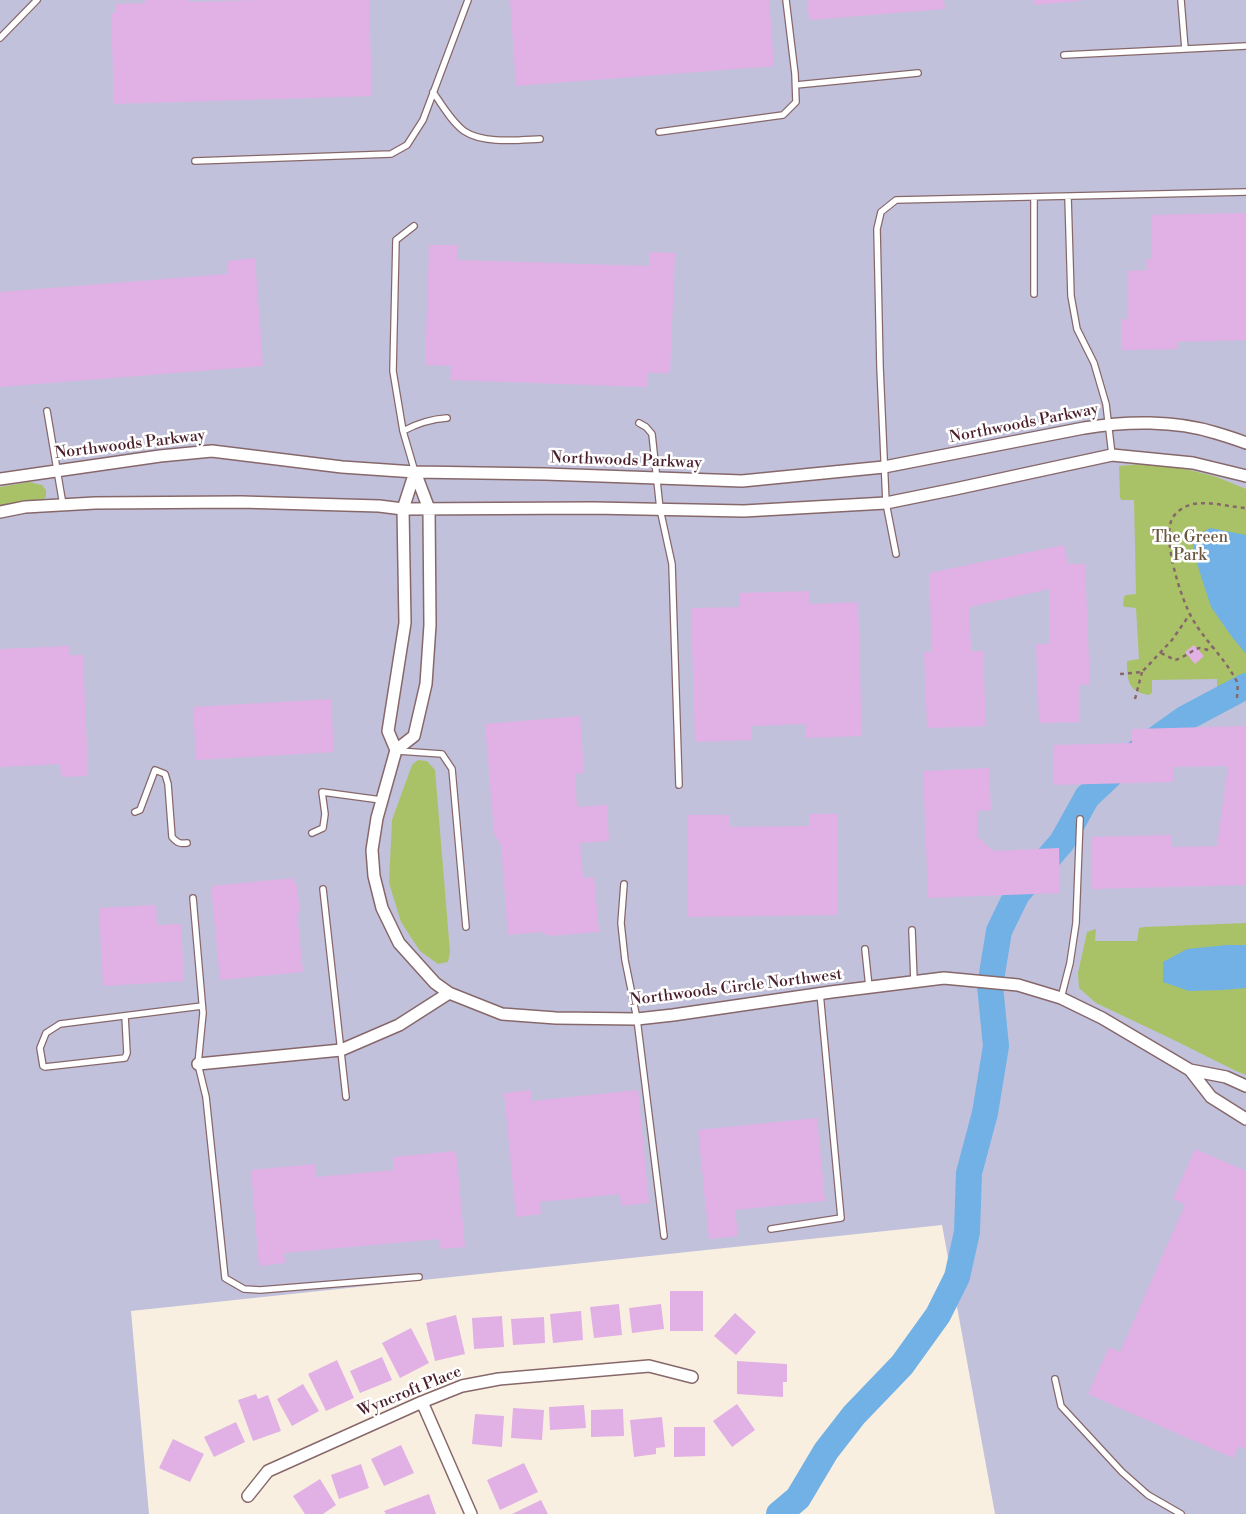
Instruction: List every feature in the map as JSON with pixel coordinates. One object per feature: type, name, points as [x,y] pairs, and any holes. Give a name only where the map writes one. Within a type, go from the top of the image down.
[{"type":"street","name":"Northwoods Parkway","points":[[0,479],[160,456],[212,451],[349,467],[415,472],[545,474],[742,481],[884,467],[1108,424],[1144,422],[1215,432],[1246,443]]},
{"type":"street","points":[[0,512],[25,507],[95,503],[240,502],[379,506],[403,509],[660,509],[744,511],[886,503],[1112,455],[1193,463],[1246,476]]},
{"type":"street","points":[[415,472],[429,509],[430,625],[426,684],[414,736],[396,750],[388,731],[405,623],[403,509],[415,472]]},
{"type":"street","name":"Northwoods Circle Northwest","points":[[396,750],[377,818],[372,850],[374,876],[382,908],[399,943],[435,983],[449,992],[502,1014],[556,1018],[637,1019],[820,993],[944,978],[1018,985],[1061,998],[1102,1018],[1190,1070],[1226,1077],[1246,1086]]},
{"type":"street","points":[[198,1064],[341,1050],[399,1025],[449,992]]},
{"type":"street","name":"Northwoods Circle Northwest","points":[[1190,1070],[1211,1097],[1246,1119]]},
{"type":"street","name":"Wyncroft Place","points":[[248,1496],[268,1471],[462,1386],[508,1378],[649,1366],[692,1377]]},
{"type":"street","points":[[422,1402],[471,1514]]},
{"type":"lane","points":[[0,38],[37,0]]},
{"type":"lane","points":[[195,161],[392,154],[407,146],[422,120],[468,0]]},
{"type":"lane","points":[[659,132],[783,115],[796,102],[796,85],[786,0]]},
{"type":"lane","points":[[1181,0],[1184,49]]},
{"type":"lane","points":[[1064,55],[1246,46]]},
{"type":"lane","points":[[796,85],[918,73]]},
{"type":"lane","points":[[433,92],[451,118],[465,131],[481,137],[508,141],[540,139]]},
{"type":"lane","points":[[896,554],[886,503],[884,467],[877,229],[880,212],[896,200],[1246,192]]},
{"type":"lane","points":[[1068,196],[1071,296],[1077,328],[1094,363],[1106,404],[1112,455]]},
{"type":"lane","points":[[1034,197],[1034,294]]},
{"type":"lane","points":[[414,226],[396,240],[393,371],[404,431],[415,472]]},
{"type":"lane","points":[[47,411],[63,505]]},
{"type":"lane","points":[[404,431],[415,424],[447,418]]},
{"type":"lane","points":[[639,424],[646,427],[652,434],[660,509],[672,564],[679,785]]},
{"type":"lane","points":[[396,750],[442,754],[452,769],[466,927]]},
{"type":"lane","points":[[135,812],[140,810],[155,770],[165,774],[168,784],[172,837],[181,844],[187,843]]},
{"type":"lane","points":[[312,833],[323,828],[325,814],[322,792],[382,800]]},
{"type":"lane","points":[[1061,998],[1070,963],[1076,923],[1080,819]]},
{"type":"lane","points":[[624,884],[621,923],[637,1019],[664,1236]]},
{"type":"lane","points":[[323,889],[346,1097]]},
{"type":"lane","points":[[193,898],[203,1013],[198,1064],[206,1097],[225,1278],[244,1289],[260,1290],[419,1276]]},
{"type":"lane","points":[[912,930],[914,981]]},
{"type":"lane","points":[[865,949],[869,987]]},
{"type":"lane","points":[[771,1229],[841,1218],[820,993]]},
{"type":"lane","points":[[125,1016],[127,1053],[125,1058],[43,1066],[40,1048],[46,1033],[60,1024],[202,1006]]},
{"type":"lane","points":[[1055,1379],[1061,1406],[1122,1472],[1148,1495],[1181,1514]]},
{"type":"path","points":[[1237,698],[1238,681],[1214,646],[1201,632],[1190,614],[1172,560],[1169,528],[1176,513],[1191,505],[1202,503],[1246,508]]},
{"type":"path","points":[[1135,699],[1142,672],[1161,653],[1180,630],[1190,614]]},
{"type":"path","points":[[1161,653],[1169,658],[1179,659],[1195,649],[1209,650],[1214,646]]},
{"type":"path","points":[[1120,674],[1142,672]]},
{"type":"shaded area","points":[[0,0],[1246,0],[1246,1514],[995,1514],[942,1225],[131,1311],[149,1514],[0,1514]]},
{"type":"green space","name":"The Green Park","points":[[1141,464],[1178,467],[1217,477],[1246,489],[1246,690],[1220,691],[1217,688],[1217,679],[1152,680],[1152,693],[1149,695],[1137,691],[1130,684],[1127,674],[1127,661],[1139,659],[1136,608],[1123,606],[1126,595],[1136,594],[1134,500],[1122,500],[1120,498],[1119,466]]},
{"type":"green space","points":[[29,482],[42,485],[46,490],[46,497],[42,501],[0,507],[0,487]]},
{"type":"green space","points":[[418,760],[427,761],[435,770],[450,952],[448,962],[438,964],[420,951],[401,922],[389,883],[392,820],[412,765]]},
{"type":"green space","points":[[1246,923],[1246,1075],[1096,1003],[1079,988],[1078,973],[1087,932],[1096,929],[1095,941],[1137,941],[1139,928],[1144,927]]},
{"type":"water","points":[[1210,528],[1246,535],[1246,654],[1211,607],[1193,551],[1194,541]]},
{"type":"water","points":[[1246,945],[1246,988],[1189,991],[1163,982],[1163,962],[1187,949]]},
{"type":"building","points":[[146,0],[189,0],[189,2],[369,0],[372,96],[114,104],[111,13],[115,13],[115,4],[146,3]]},
{"type":"building","points":[[510,0],[769,0],[774,66],[516,86]]},
{"type":"building","points":[[807,0],[944,0],[945,9],[809,20]]},
{"type":"building","points":[[1033,0],[1079,0],[1079,1],[1033,5]]},
{"type":"building","points":[[1246,213],[1246,340],[1178,342],[1178,349],[1121,350],[1121,319],[1127,319],[1127,271],[1147,270],[1146,259],[1151,259],[1151,215]]},
{"type":"building","points":[[429,245],[458,245],[457,260],[649,266],[650,252],[675,253],[670,373],[647,373],[647,387],[450,380],[451,366],[425,365]]},
{"type":"building","points":[[255,258],[263,366],[0,387],[0,292],[228,274],[227,261]]},
{"type":"building","points":[[1064,545],[1068,564],[1085,564],[1090,685],[1079,685],[1080,722],[1039,723],[1036,644],[1050,644],[1049,589],[969,607],[971,651],[983,651],[986,726],[927,728],[924,652],[932,652],[929,573]]},
{"type":"building","points":[[809,591],[809,604],[858,602],[862,736],[806,738],[805,724],[751,726],[751,740],[695,742],[691,608],[740,607],[739,593]]},
{"type":"building","points":[[1194,645],[1204,656],[1195,664],[1185,652]]},
{"type":"building","points":[[69,646],[70,655],[83,655],[88,776],[61,777],[60,764],[0,767],[0,649]]},
{"type":"building","points":[[331,699],[334,752],[196,760],[193,707]]},
{"type":"building","points":[[580,716],[584,773],[575,774],[577,807],[607,805],[609,841],[580,843],[583,878],[594,877],[599,932],[550,936],[541,932],[508,935],[501,845],[494,834],[485,724]]},
{"type":"building","points":[[1246,726],[1246,885],[1092,889],[1091,837],[1171,835],[1171,847],[1217,846],[1228,766],[1173,767],[1173,782],[1054,785],[1053,745],[1132,743],[1132,729]]},
{"type":"building","points":[[989,768],[991,810],[977,811],[978,837],[993,851],[1059,848],[1060,893],[928,898],[923,771]]},
{"type":"building","points":[[809,814],[838,814],[838,915],[687,917],[687,815],[730,815],[730,827],[809,826]]},
{"type":"building","points":[[294,878],[295,885],[297,885],[300,913],[297,913],[303,972],[220,980],[211,886]]},
{"type":"building","points":[[156,905],[157,925],[181,924],[184,981],[103,986],[99,908]]},
{"type":"building","points":[[531,1090],[532,1101],[638,1090],[649,1203],[621,1206],[620,1194],[540,1202],[541,1214],[516,1217],[504,1093]]},
{"type":"building","points":[[817,1118],[825,1201],[735,1210],[738,1236],[709,1239],[698,1130]]},
{"type":"building","points":[[1195,1149],[1246,1171],[1246,1449],[1239,1446],[1233,1458],[1088,1394],[1109,1347],[1120,1352],[1185,1205],[1173,1199]]},
{"type":"building","points":[[456,1151],[465,1247],[440,1249],[439,1239],[284,1253],[285,1263],[259,1266],[251,1170],[315,1164],[316,1177],[394,1170],[393,1157]]},
{"type":"building","points":[[670,1291],[703,1291],[703,1331],[670,1331]]},
{"type":"building","points":[[619,1304],[622,1335],[594,1338],[590,1307]]},
{"type":"building","points":[[661,1304],[664,1329],[632,1333],[629,1308]]},
{"type":"building","points":[[581,1311],[583,1340],[553,1343],[550,1314]]},
{"type":"building","points":[[735,1313],[756,1332],[736,1355],[714,1336]]},
{"type":"building","points":[[456,1315],[465,1354],[435,1361],[426,1323]]},
{"type":"building","points":[[502,1316],[504,1347],[474,1349],[472,1318]]},
{"type":"building","points":[[544,1317],[545,1343],[513,1345],[511,1319]]},
{"type":"building","points":[[411,1328],[429,1363],[400,1378],[382,1343]]},
{"type":"building","points":[[382,1357],[392,1380],[360,1393],[350,1371]]},
{"type":"building","points":[[337,1360],[354,1398],[326,1411],[308,1374]]},
{"type":"building","points":[[737,1361],[787,1364],[787,1382],[783,1382],[783,1397],[737,1394]]},
{"type":"building","points":[[303,1384],[319,1411],[292,1426],[277,1399]]},
{"type":"building","points":[[256,1394],[258,1399],[268,1395],[281,1431],[253,1441],[238,1400]]},
{"type":"building","points":[[737,1404],[755,1430],[732,1447],[713,1421]]},
{"type":"building","points":[[584,1405],[586,1428],[550,1430],[549,1407]]},
{"type":"building","points":[[513,1408],[544,1410],[542,1440],[511,1438]]},
{"type":"building","points":[[623,1409],[624,1436],[591,1437],[591,1410]]},
{"type":"building","points":[[475,1414],[504,1416],[502,1447],[472,1444]]},
{"type":"building","points":[[662,1417],[665,1447],[656,1448],[656,1454],[634,1457],[630,1420]]},
{"type":"building","points":[[236,1422],[245,1442],[214,1457],[204,1437]]},
{"type":"building","points":[[674,1427],[705,1427],[705,1456],[674,1457]]},
{"type":"building","points":[[173,1439],[204,1454],[190,1482],[159,1468]]},
{"type":"building","points":[[401,1445],[414,1473],[384,1486],[371,1459]]},
{"type":"building","points":[[524,1463],[538,1492],[500,1510],[487,1480]]},
{"type":"building","points":[[361,1464],[369,1488],[339,1499],[331,1475]]},
{"type":"building","points":[[320,1479],[336,1505],[323,1514],[305,1514],[293,1496]]},
{"type":"building","points":[[429,1494],[436,1514],[386,1514],[384,1511]]},
{"type":"building","points":[[541,1500],[548,1514],[512,1514]]},
{"type":"waterway","points":[[779,1514],[798,1498],[826,1451],[854,1415],[902,1365],[938,1315],[957,1277],[967,1232],[969,1173],[985,1113],[996,1046],[990,986],[999,931],[1017,894],[1062,842],[1087,797],[1125,761],[1184,719],[1246,686]]}]
